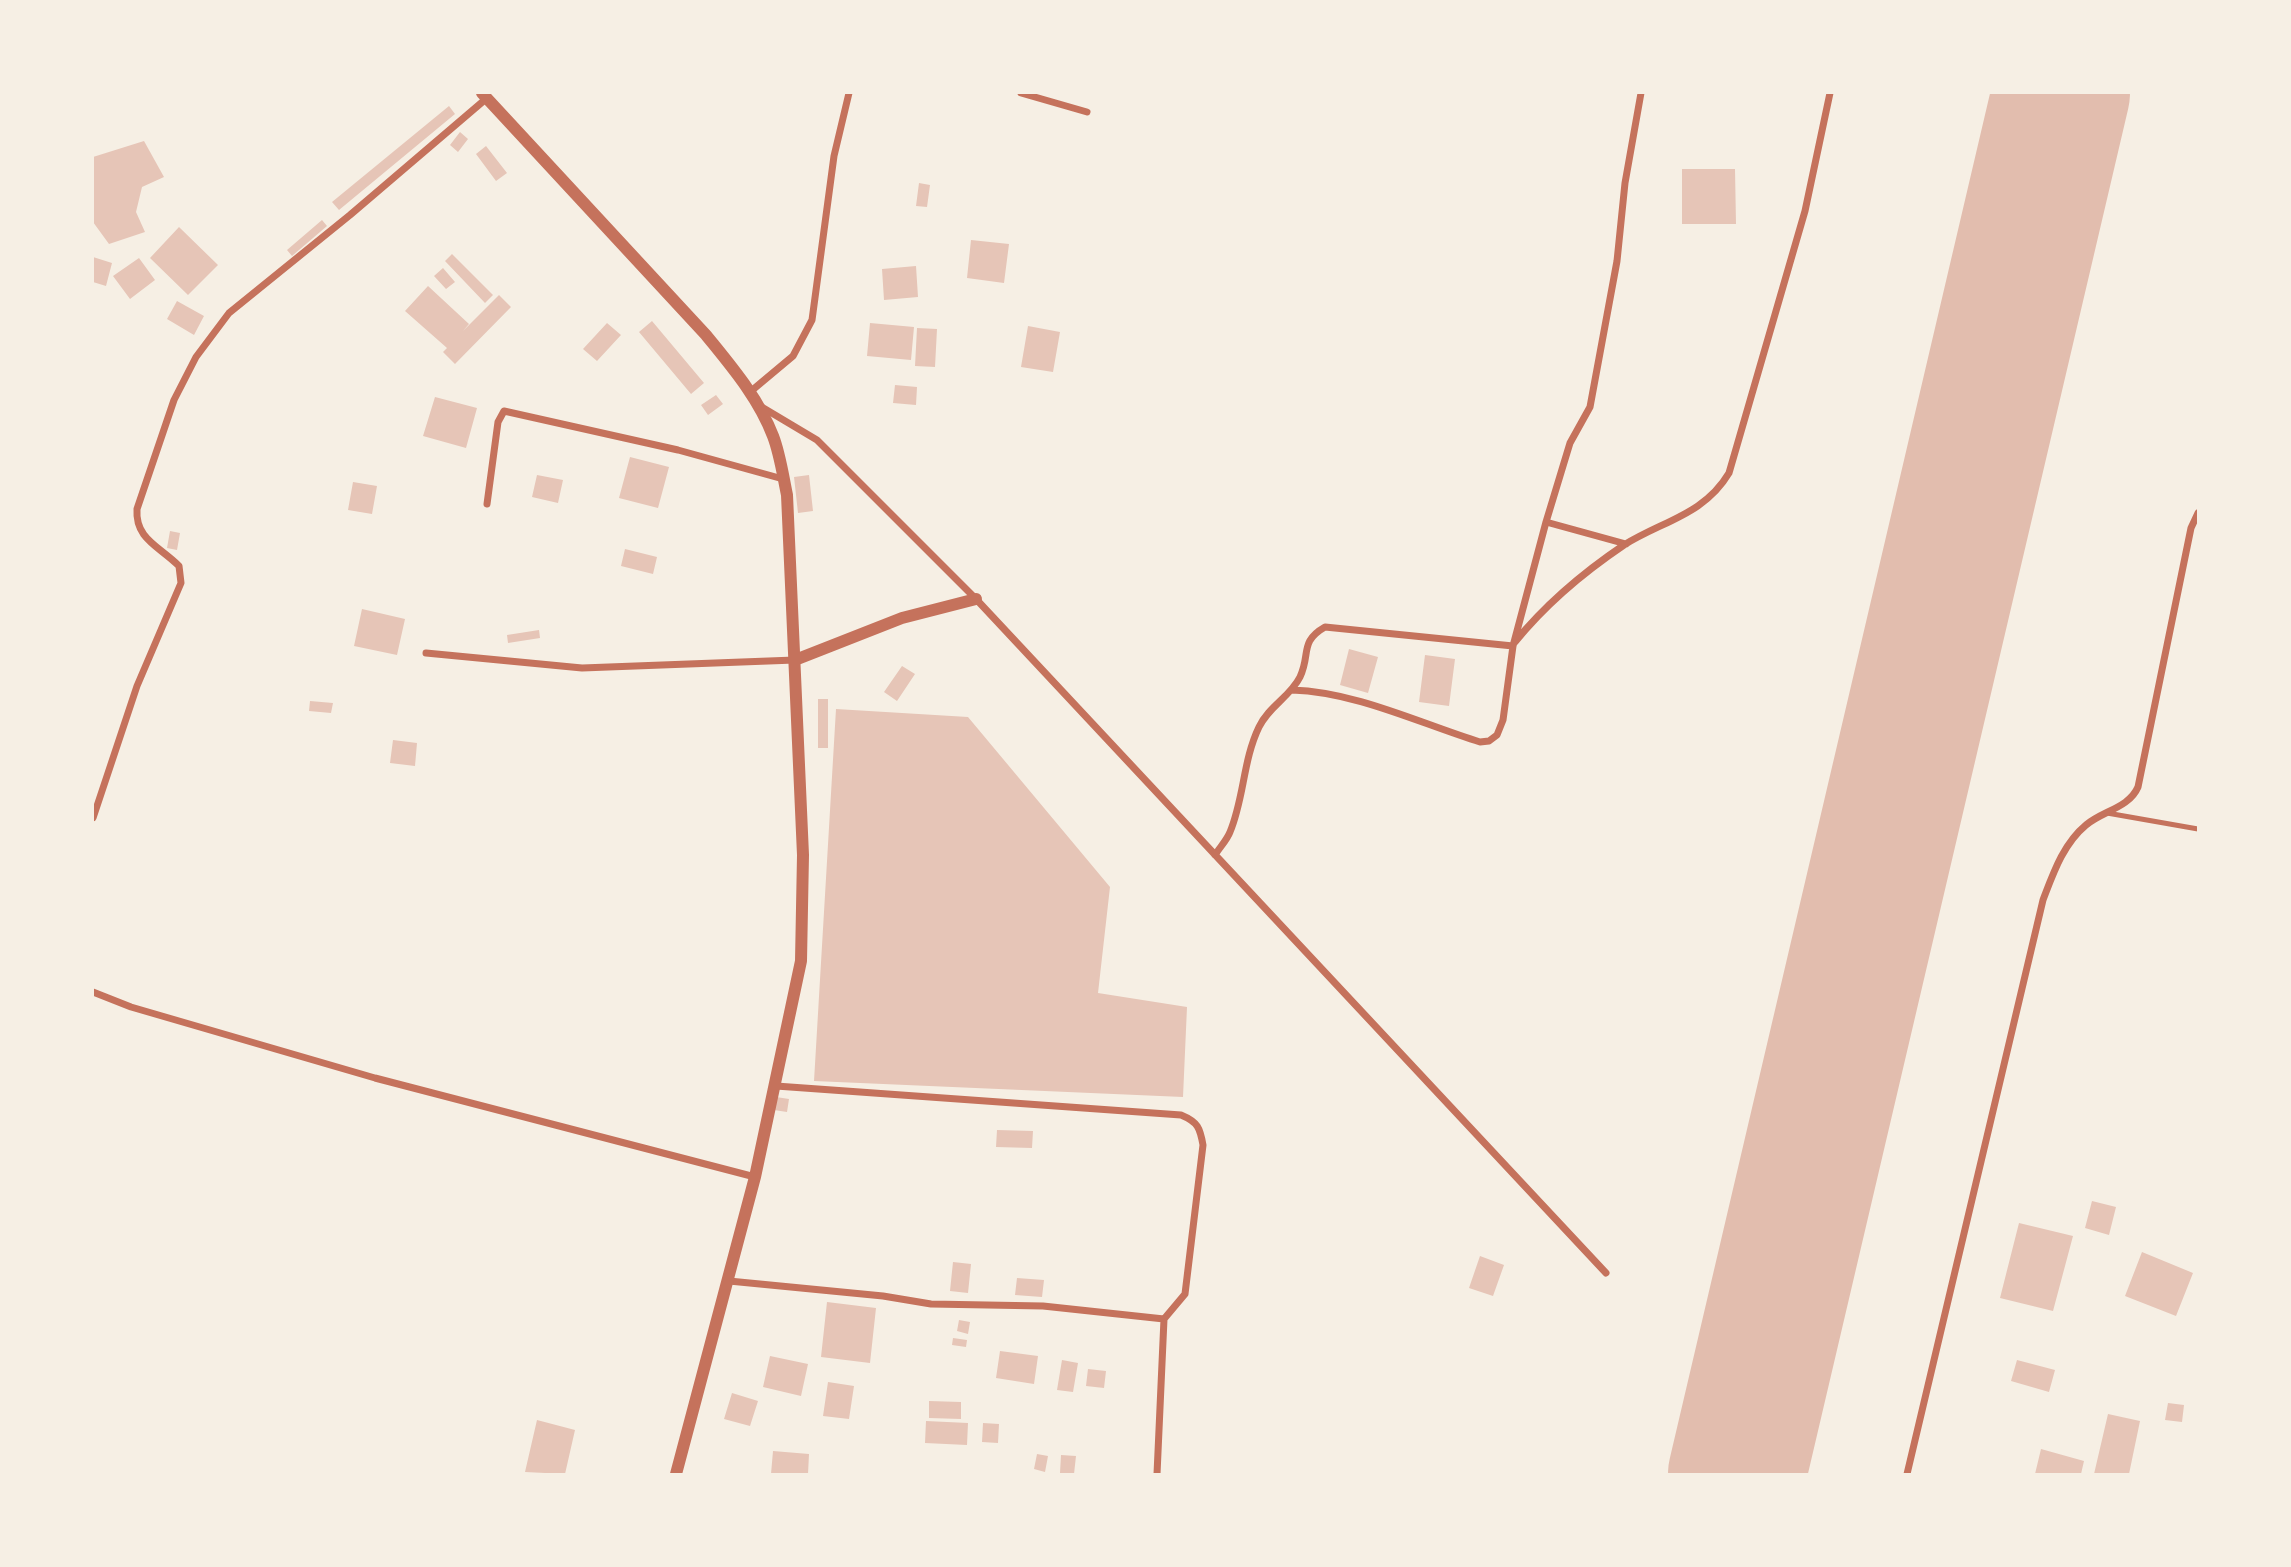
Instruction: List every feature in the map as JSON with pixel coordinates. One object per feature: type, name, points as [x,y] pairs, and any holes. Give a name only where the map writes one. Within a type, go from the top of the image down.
[{"type":"street","points":[[750,392],[793,356],[813,320],[834,156],[849,93]]},
{"type":"street","points":[[1021,93],[1087,112]]},
{"type":"street","points":[[1292,690],[1313,691],[1415,718],[1480,742],[1489,741],[1497,734],[1503,720],[1513,646],[1546,522],[1570,443],[1590,407],[1617,261],[1625,183],[1641,93]]},
{"type":"street","points":[[1513,646],[1549,606],[1626,544],[1702,506],[1719,490],[1729,473],[1805,211],[1830,93]]},
{"type":"street","points":[[93,818],[137,686],[181,583],[179,566],[140,534],[136,522],[137,509],[174,400],[196,356],[229,313],[485,95],[706,335],[759,405],[774,438],[783,479],[791,546],[803,855],[801,961],[755,1177],[676,1474]]},
{"type":"street","points":[[759,405],[817,440],[976,599],[1606,1273]]},
{"type":"street","points":[[487,503],[498,422],[504,411],[678,450],[783,479]]},
{"type":"street","points":[[1907,1474],[2043,900],[2068,846],[2085,826],[2104,812],[2130,799],[2138,787],[2191,528],[2198,513]]},
{"type":"street","points":[[1546,522],[1626,544]]},
{"type":"street","points":[[426,653],[582,668],[795,660],[902,618],[976,599]]},
{"type":"street","points":[[1215,855],[1230,832],[1258,729],[1268,710],[1292,690],[1301,674],[1306,644],[1314,633],[1325,626],[1513,646]]},
{"type":"street","points":[[93,992],[131,1007],[362,1074],[755,1177]]},
{"type":"street","points":[[776,1086],[1181,1115],[1194,1120],[1200,1127],[1203,1145],[1185,1294],[1164,1319],[1157,1474]]},
{"type":"street","points":[[729,1281],[883,1296],[931,1304],[1043,1306],[1164,1319]]},
{"type":"lane","points":[[2104,812],[2198,829]]},
{"type":"building","points":[[449,106],[455,114],[339,210],[332,202]]},
{"type":"building","points":[[460,132],[468,139],[458,152],[450,145]]},
{"type":"building","points":[[144,141],[164,177],[142,187],[136,212],[145,232],[109,244],[93,222],[93,157]]},
{"type":"building","points":[[486,146],[507,173],[496,181],[476,154]]},
{"type":"building","points":[[1682,169],[1735,169],[1736,224],[1682,224]]},
{"type":"building","points":[[919,183],[930,185],[927,207],[916,206]]},
{"type":"building","points":[[322,220],[327,226],[292,256],[287,250]]},
{"type":"building","points":[[179,227],[218,265],[188,295],[150,258]]},
{"type":"building","points":[[971,240],[1009,244],[1004,283],[967,278]]},
{"type":"building","points":[[452,254],[493,295],[485,303],[445,261]]},
{"type":"building","points":[[93,257],[112,263],[106,286],[93,282]]},
{"type":"building","points":[[139,258],[155,280],[130,299],[113,276]]},
{"type":"building","points":[[916,266],[918,297],[884,300],[882,269]]},
{"type":"building","points":[[443,268],[455,282],[446,289],[434,276]]},
{"type":"building","points":[[428,286],[469,324],[463,331],[499,295],[511,307],[455,364],[443,352],[447,348],[405,311]]},
{"type":"building","points":[[177,301],[204,316],[194,335],[167,319]]},
{"type":"building","points":[[652,321],[704,383],[691,394],[639,332]]},
{"type":"building","points":[[607,323],[621,335],[597,361],[583,349]]},
{"type":"building","points":[[870,323],[914,327],[911,360],[867,356]]},
{"type":"building","points":[[1028,326],[1060,332],[1053,372],[1021,367]]},
{"type":"building","points":[[917,328],[937,329],[935,367],[915,366]]},
{"type":"building","points":[[895,385],[917,387],[916,405],[893,403]]},
{"type":"building","points":[[716,395],[723,404],[708,415],[701,405]]},
{"type":"building","points":[[435,397],[477,408],[466,448],[423,436]]},
{"type":"building","points":[[630,457],[669,467],[658,508],[619,498]]},
{"type":"building","points":[[537,475],[563,480],[558,503],[532,497]]},
{"type":"building","points":[[809,475],[813,511],[798,513],[794,477]]},
{"type":"building","points":[[353,482],[377,486],[372,514],[348,510]]},
{"type":"building","points":[[170,531],[180,533],[177,550],[167,548]]},
{"type":"building","points":[[625,549],[657,557],[653,574],[621,566]]},
{"type":"building","points":[[362,609],[405,619],[397,655],[354,646]]},
{"type":"building","points":[[539,630],[540,638],[508,643],[507,635]]},
{"type":"building","points":[[1349,649],[1378,657],[1368,693],[1340,685]]},
{"type":"building","points":[[1425,655],[1455,659],[1449,706],[1419,702]]},
{"type":"building","points":[[902,666],[915,674],[897,701],[884,692]]},
{"type":"building","points":[[818,699],[828,699],[828,748],[818,748]]},
{"type":"building","points":[[310,701],[333,703],[331,713],[309,711]]},
{"type":"building","points":[[836,709],[968,717],[1110,887],[1098,993],[1187,1007],[1183,1097],[814,1081]]},
{"type":"building","points":[[393,740],[417,743],[415,766],[390,763]]},
{"type":"building","points":[[776,1097],[789,1099],[787,1112],[774,1110]]},
{"type":"building","points":[[997,1130],[1033,1131],[1032,1148],[996,1147]]},
{"type":"building","points":[[2092,1201],[2116,1207],[2109,1235],[2085,1228]]},
{"type":"building","points":[[2019,1223],[2073,1236],[2053,1311],[2000,1298]]},
{"type":"building","points":[[2142,1252],[2193,1273],[2176,1316],[2125,1296]]},
{"type":"building","points":[[1480,1256],[1504,1265],[1493,1296],[1469,1288]]},
{"type":"building","points":[[953,1262],[971,1264],[968,1293],[950,1291]]},
{"type":"building","points":[[1017,1278],[1044,1280],[1042,1297],[1015,1295]]},
{"type":"building","points":[[827,1302],[876,1308],[870,1363],[821,1357]]},
{"type":"building","points":[[959,1320],[970,1322],[968,1334],[957,1331]]},
{"type":"building","points":[[953,1338],[967,1340],[966,1347],[952,1345]]},
{"type":"building","points":[[1000,1351],[1038,1356],[1034,1384],[996,1378]]},
{"type":"building","points":[[770,1356],[808,1364],[801,1396],[763,1387]]},
{"type":"building","points":[[1062,1360],[1078,1363],[1073,1392],[1057,1390]]},
{"type":"building","points":[[2017,1360],[2055,1370],[2049,1392],[2011,1381]]},
{"type":"building","points":[[1088,1369],[1106,1371],[1104,1388],[1086,1386]]},
{"type":"building","points":[[828,1382],[854,1386],[849,1419],[823,1416]]},
{"type":"building","points":[[732,1393],[758,1401],[750,1426],[724,1419]]},
{"type":"building","points":[[929,1401],[961,1402],[961,1419],[929,1418]]},
{"type":"building","points":[[2168,1403],[2184,1405],[2182,1422],[2165,1420]]},
{"type":"building","points":[[2108,1414],[2140,1421],[2129,1474],[2094,1474]]},
{"type":"building","points":[[537,1420],[575,1430],[565,1474],[525,1472]]},
{"type":"building","points":[[926,1421],[968,1423],[967,1445],[925,1443]]},
{"type":"building","points":[[983,1423],[999,1424],[998,1443],[982,1442]]},
{"type":"building","points":[[2041,1449],[2084,1461],[2081,1474],[2035,1474]]},
{"type":"building","points":[[773,1451],[809,1454],[808,1474],[771,1474]]},
{"type":"building","points":[[1037,1454],[1048,1456],[1045,1472],[1034,1469]]},
{"type":"building","points":[[1061,1455],[1076,1456],[1074,1474],[1060,1473]]},
{"type":"runway","points":[[1737,1474],[2061,93]]}]
